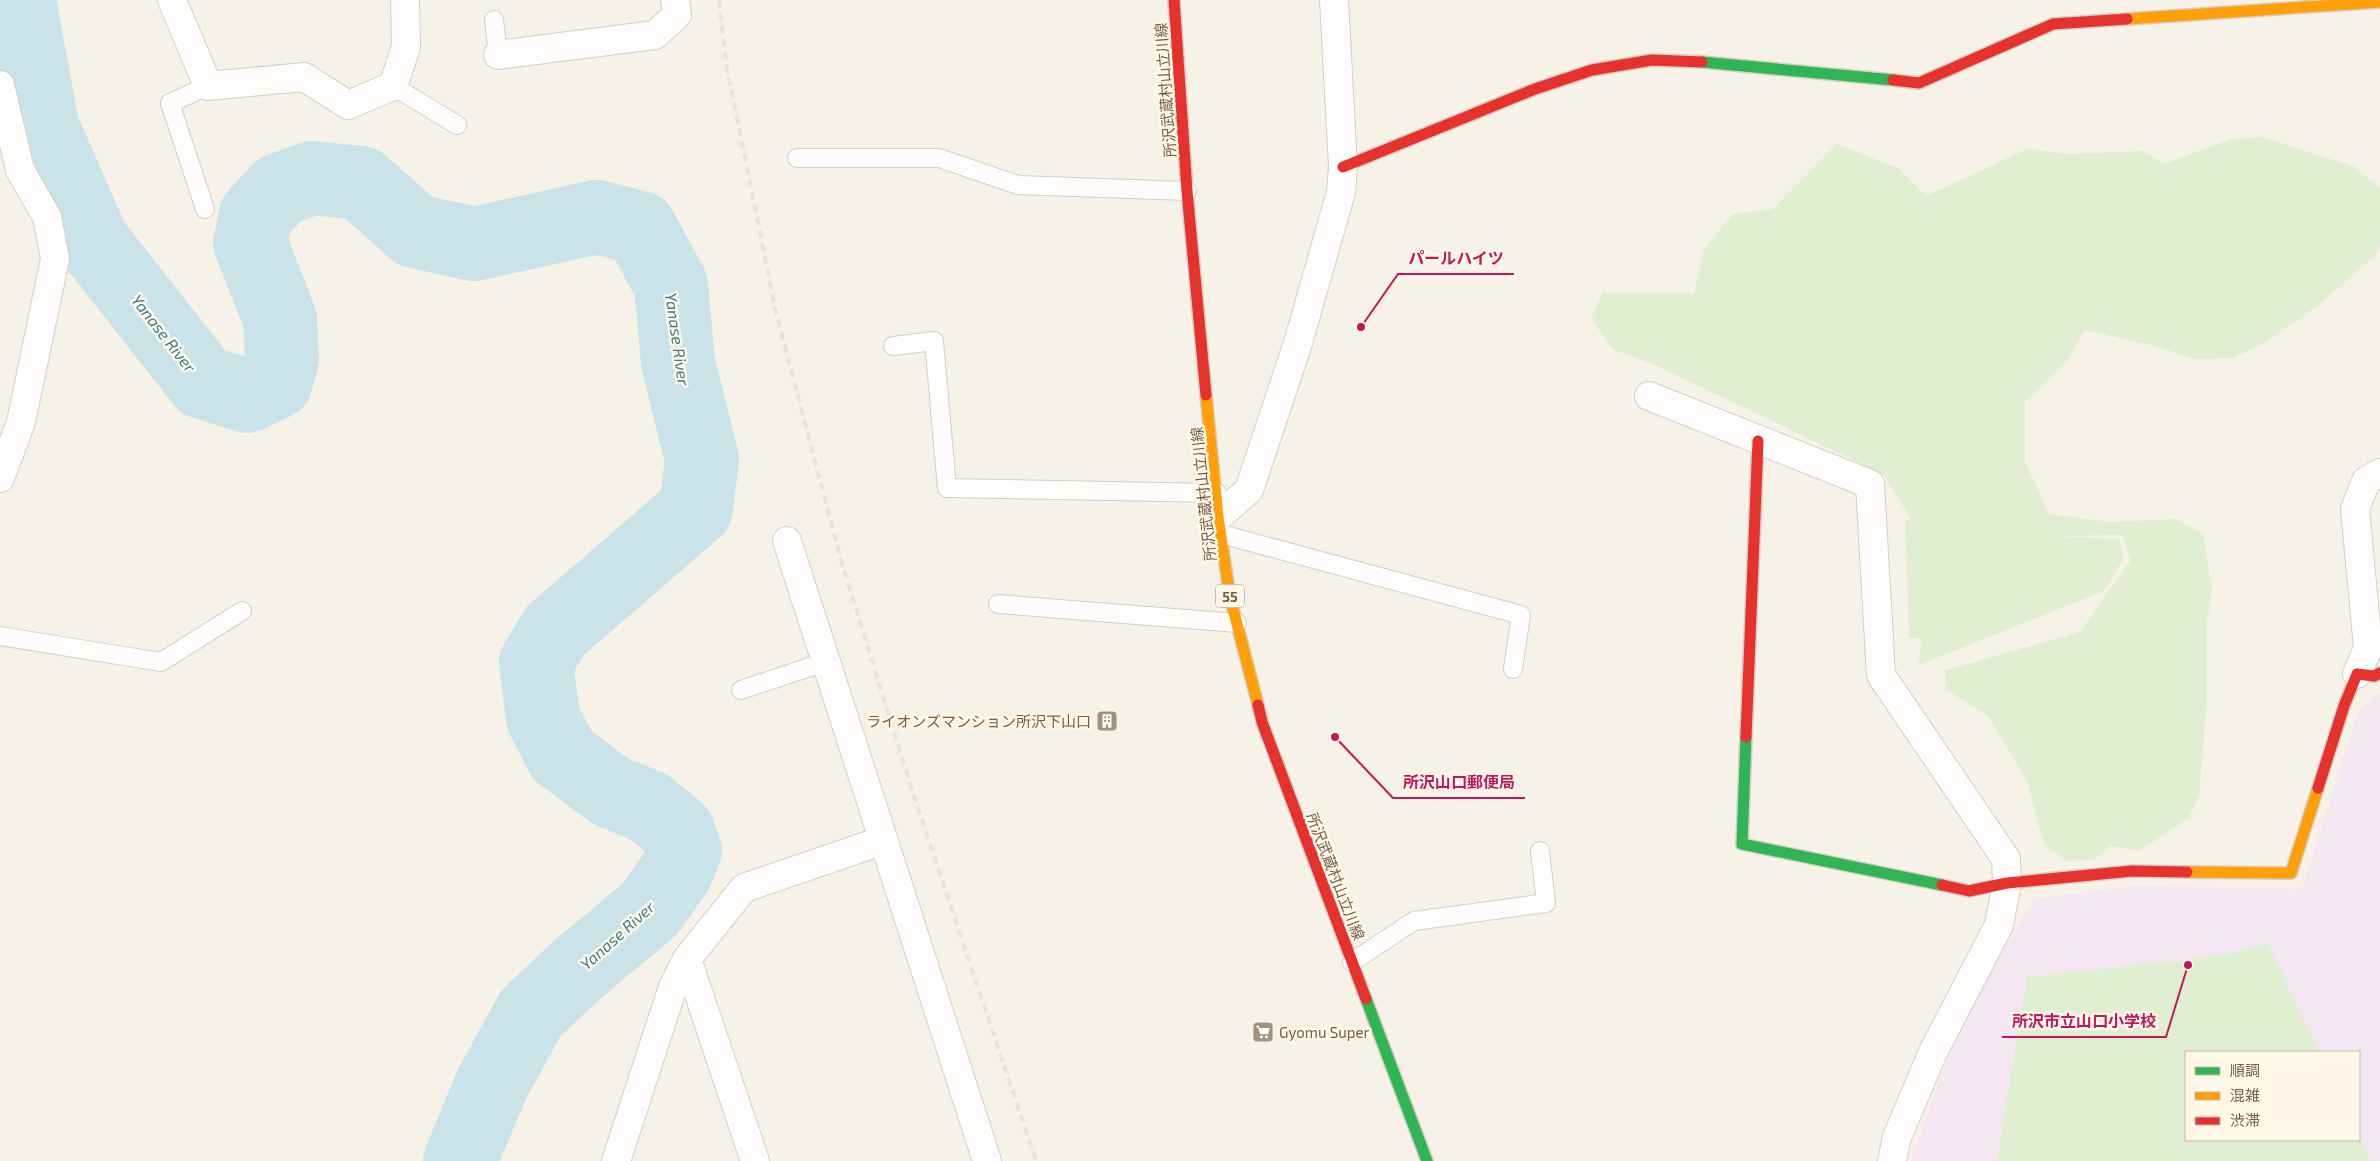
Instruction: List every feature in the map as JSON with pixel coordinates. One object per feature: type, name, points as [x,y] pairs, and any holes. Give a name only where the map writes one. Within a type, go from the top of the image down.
[{"type":"street","points":[[172,0],[208,86],[304,77],[348,105],[393,86],[406,47],[405,0]]},
{"type":"street","points":[[498,55],[655,35],[677,15],[675,0]]},
{"type":"street","name":"所沢武蔵村山立川線","points":[[1174,0],[1187,191],[1218,514],[1230,597],[1262,722],[1427,1161]]},
{"type":"street","points":[[1218,514],[1249,490],[1298,343],[1341,192],[1343,167],[1334,0]]},
{"type":"street","points":[[1343,167],[1535,89],[1592,70],[1652,60],[1711,62],[1920,83],[2053,24],[2289,4],[2380,2]]},
{"type":"street","points":[[0,85],[20,170],[47,217],[55,259],[21,422],[0,478]]},
{"type":"street","points":[[1650,396],[1758,441],[1870,484],[1881,675],[2006,858],[2007,883],[1999,925],[1933,1052],[1897,1137],[1892,1161]]},
{"type":"street","points":[[1758,441],[1742,844],[1969,891],[2007,883],[2132,871],[2291,873],[2344,706],[2368,674],[2368,648],[2355,509],[2366,481],[2380,474]]},
{"type":"street","points":[[787,541],[987,1161]]},
{"type":"street","points":[[616,1161],[673,988],[687,959],[744,888],[884,840]]},
{"type":"street","points":[[687,959],[755,1161]]},
{"type":"lane","points":[[494,20],[498,55]]},
{"type":"lane","points":[[206,209],[170,103],[208,86]]},
{"type":"lane","points":[[393,86],[457,125]]},
{"type":"lane","points":[[797,158],[939,158],[1018,185],[1187,191]]},
{"type":"lane","points":[[893,346],[934,341],[948,488],[1218,514],[1521,615],[1513,670]]},
{"type":"lane","points":[[998,604],[1237,623]]},
{"type":"lane","points":[[0,636],[161,662],[242,611]]},
{"type":"lane","points":[[741,690],[825,662]]},
{"type":"lane","points":[[1352,962],[1414,921],[1546,903],[1540,851]]},
{"type":"shaded area","points":[[2380,694],[2380,1161],[1911,1161],[1957,1031],[2034,899],[2133,886],[2302,889],[2359,711],[2373,697]]},
{"type":"green space","points":[[2263,137],[2355,167],[2380,188],[2380,243],[2377,254],[2316,307],[2263,344],[2233,358],[2194,359],[2155,346],[2085,330],[2069,358],[2025,402],[2025,461],[2049,514],[2111,522],[2175,519],[2203,534],[2212,590],[2207,623],[2207,700],[2199,796],[2189,818],[2139,851],[2111,846],[2093,860],[2066,861],[2044,844],[2026,779],[1988,716],[1946,690],[1945,670],[2080,632],[2130,561],[2123,535],[2055,536],[2119,539],[2124,558],[2104,591],[1919,665],[1921,638],[1909,638],[1905,520],[1912,521],[1884,475],[1653,364],[1612,349],[1591,318],[1603,293],[1694,293],[1704,249],[1733,214],[1773,209],[1837,144],[1898,168],[1926,196],[2027,149],[2069,154],[2143,151],[2164,164],[2231,139]]},
{"type":"green space","points":[[2268,943],[2319,1051],[2185,1051],[2185,1141],[2360,1141],[2360,1139],[2370,1161],[1997,1161],[2027,977],[2220,956]]},
{"type":"waterway","name":"Yanase River","points":[[19,0],[42,126],[92,241],[203,382],[247,396],[276,382],[282,359],[280,319],[250,243],[256,215],[279,190],[312,178],[361,183],[415,231],[474,244],[597,217],[640,228],[671,285],[678,362],[702,459],[696,509],[555,631],[536,663],[543,718],[562,755],[610,791],[649,807],[678,831],[685,851],[676,872],[650,909],[578,969],[531,1013],[491,1086],[460,1161]]},
{"type":"railway","points":[[719,0],[727,69],[776,312],[841,560],[911,787],[1036,1161]]},
{"type":"traffic: fast","points":[[1702,62],[1893,80]]},
{"type":"traffic: fast","points":[[1746,737],[1742,844],[1942,885]]},
{"type":"traffic: fast","points":[[1366,999],[1427,1161]]},
{"type":"traffic: slow","points":[[2127,19],[2380,2]]},
{"type":"traffic: slow","points":[[1206,395],[1218,517],[1230,597],[1258,705]]},
{"type":"traffic: slow","points":[[2187,872],[2291,873],[2318,788]]},
{"type":"traffic: jam","points":[[1174,0],[1187,191],[1206,395]]},
{"type":"traffic: jam","points":[[1893,80],[1919,83],[2053,24],[2127,19]]},
{"type":"traffic: jam","points":[[1343,167],[1535,89],[1592,70],[1652,60],[1702,62]]},
{"type":"traffic: jam","points":[[1746,737],[1758,441]]},
{"type":"traffic: jam","points":[[2318,788],[2344,706],[2357,674],[2374,676],[2380,673]]},
{"type":"traffic: jam","points":[[1258,705],[1262,722],[1366,999]]},
{"type":"traffic: jam","points":[[1942,885],[1969,891],[2007,883],[2132,871],[2187,872]]},
{"type":"place","name":"パールハイツ","points":[[1361,327]]},
{"type":"place","name":"ライオンズマンション所沢下山口","points":[[1107,721]]},
{"type":"place","name":"所沢山口郵便局","points":[[1335,737]]},
{"type":"place","name":"所沢市立山口小学校","points":[[2188,965]]},
{"type":"place","name":"Gyomu Super","points":[[1263,1032]]}]
